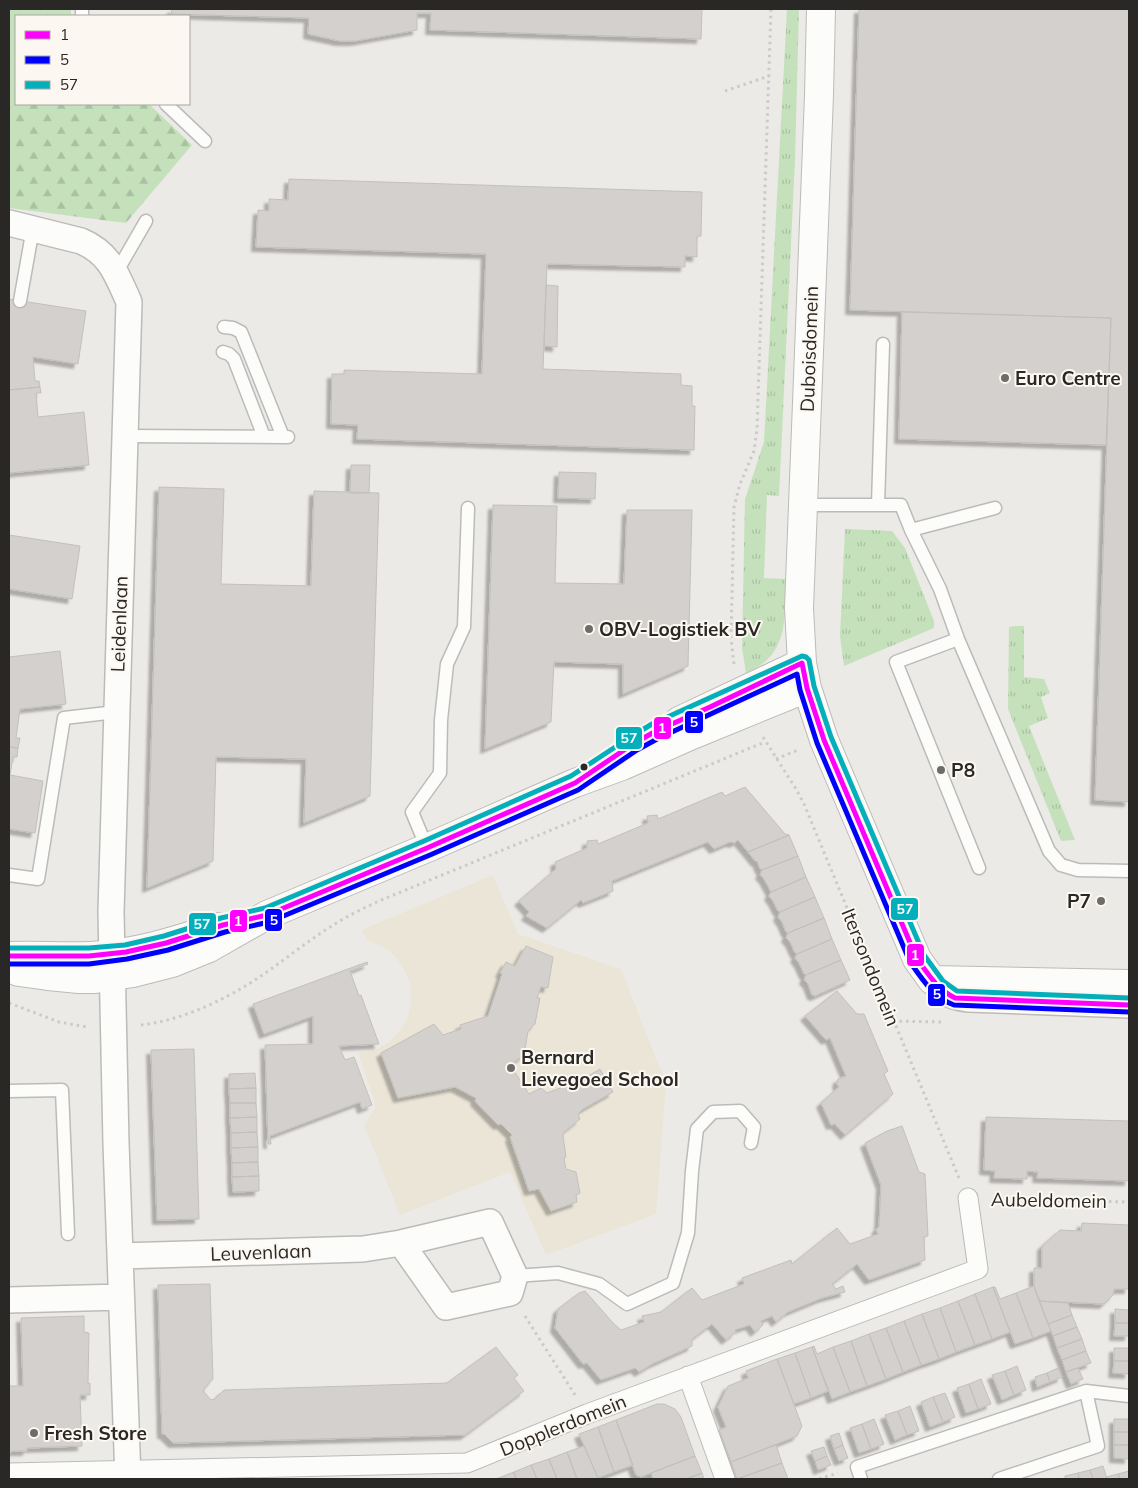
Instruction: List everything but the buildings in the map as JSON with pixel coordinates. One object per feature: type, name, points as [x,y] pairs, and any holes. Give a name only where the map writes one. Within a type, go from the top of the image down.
[{"type":"street","name":"Duboisdomein","points":[[805,676],[799,608],[821,9]]},
{"type":"street","name":"Leidenlaan","points":[[9,222],[92,245],[110,262],[129,302],[116,712],[111,966]]},
{"type":"street","points":[[9,968],[19,972],[79,979],[166,943],[223,925],[267,915],[575,784],[621,752],[656,731],[710,707],[805,676],[824,740],[917,959],[932,980],[944,992],[955,998],[983,1001],[1129,1005]]},
{"type":"street","points":[[9,956],[89,956],[111,966]]},
{"type":"street","points":[[111,966],[128,1474]]},
{"type":"street","points":[[932,980],[1129,984]]},
{"type":"street","name":"Dopplerdomein","points":[[9,1473],[128,1474],[467,1463],[587,1414],[978,1269],[968,1198]]},
{"type":"street","name":"Leuvenlaan","points":[[120,1256],[363,1249],[401,1243],[490,1222],[513,1285]]},
{"type":"street","points":[[401,1243],[446,1307],[513,1285]]},
{"type":"street","points":[[9,1300],[121,1297]]},
{"type":"street","points":[[688,1376],[725,1479]]},
{"type":"lane","points":[[167,105],[205,141]]},
{"type":"lane","points":[[116,273],[146,221]]},
{"type":"lane","points":[[20,301],[33,228]]},
{"type":"lane","points":[[124,436],[286,437],[241,332],[233,328],[224,327]]},
{"type":"lane","points":[[878,505],[883,344]]},
{"type":"lane","points":[[223,352],[229,354],[234,359],[264,437]]},
{"type":"lane","points":[[803,505],[901,505],[940,589],[958,639],[1049,851],[1061,865],[1078,870],[1129,871]]},
{"type":"lane","points":[[427,848],[412,812],[440,773],[441,720],[447,664],[464,627],[468,508]]},
{"type":"lane","points":[[911,530],[995,508]]},
{"type":"lane","points":[[958,639],[896,662],[979,868]]},
{"type":"lane","points":[[9,875],[38,880],[64,718],[116,712]]},
{"type":"lane","points":[[9,1091],[62,1090],[68,1234]]},
{"type":"lane","points":[[513,1285],[558,1273],[600,1284],[627,1304],[673,1283],[688,1233],[697,1129],[713,1112],[740,1111],[754,1127],[751,1143]]},
{"type":"lane","points":[[861,1479],[857,1466],[1086,1391],[1129,1396]]},
{"type":"lane","points":[[998,1479],[1098,1446],[1086,1391]]},
{"type":"path","points":[[736,671],[731,638],[734,507],[740,484],[756,442],[771,9]]},
{"type":"path","points":[[725,92],[769,76]]},
{"type":"path","name":"Itersondomein","points":[[113,1027],[149,1024],[207,1006],[249,984],[336,924],[365,908],[765,742],[796,789],[807,812],[968,1198]]},
{"type":"path","points":[[9,1003],[58,1022],[82,1026],[113,1027]]},
{"type":"path","name":"Aubeldomein","points":[[968,1198],[1129,1202]]},
{"type":"path","points":[[513,1285],[587,1414]]},
{"type":"shaded area","name":"Bernard Lievegoed School","points":[[493,875],[518,934],[621,969],[666,1084],[656,1214],[546,1255],[510,1172],[400,1215],[364,1125],[376,1107],[358,1052],[375,1050],[389,1042],[400,1030],[408,1016],[411,1000],[410,984],[404,969],[395,956],[382,946],[367,940],[361,930]]},
{"type":"green space","points":[[9,9],[71,9],[71,15],[15,15],[15,105],[150,105],[192,145],[126,223],[9,208]]},
{"type":"green space","points":[[787,9],[799,9],[795,160],[779,496],[767,495],[764,578],[786,579],[785,608],[782,634],[771,656],[746,673],[742,648],[745,499],[764,442]]},
{"type":"green space","points":[[845,529],[892,531],[905,548],[934,621],[934,628],[844,666],[840,636]]},
{"type":"green space","points":[[1024,626],[1024,677],[1044,679],[1050,693],[1041,697],[1048,718],[1029,726],[1075,840],[1061,841],[1008,709],[1009,627]]},
{"type":"transit line","name":"57","points":[[9,948],[89,948],[125,945],[164,936],[221,918],[265,908],[571,776],[652,724],[802,656],[809,660],[814,686],[831,737],[924,955],[943,981],[957,991],[1129,998]]},
{"type":"transit line","name":"1","points":[[9,956],[89,956],[126,952],[267,915],[575,783],[656,731],[802,663],[807,688],[824,740],[917,959],[938,986],[955,998],[1129,1005]]},
{"type":"transit line","name":"5","points":[[9,964],[89,964],[127,959],[168,950],[225,932],[269,922],[430,855],[578,790],[637,750],[659,738],[797,674],[800,690],[817,743],[910,962],[934,993],[954,1005],[1129,1012]]},
{"type":"place","name":"Euro Centre","points":[[1005,378]]},
{"type":"place","name":"OBV-Logistiek BV","points":[[589,629]]},
{"type":"place","name":"P8","points":[[941,770]]},
{"type":"place","name":"P7","points":[[1101,901]]},
{"type":"place","name":"Bernard Lievegoed School","points":[[511,1068]]},
{"type":"place","name":"Fresh Store","points":[[34,1433]]}]
